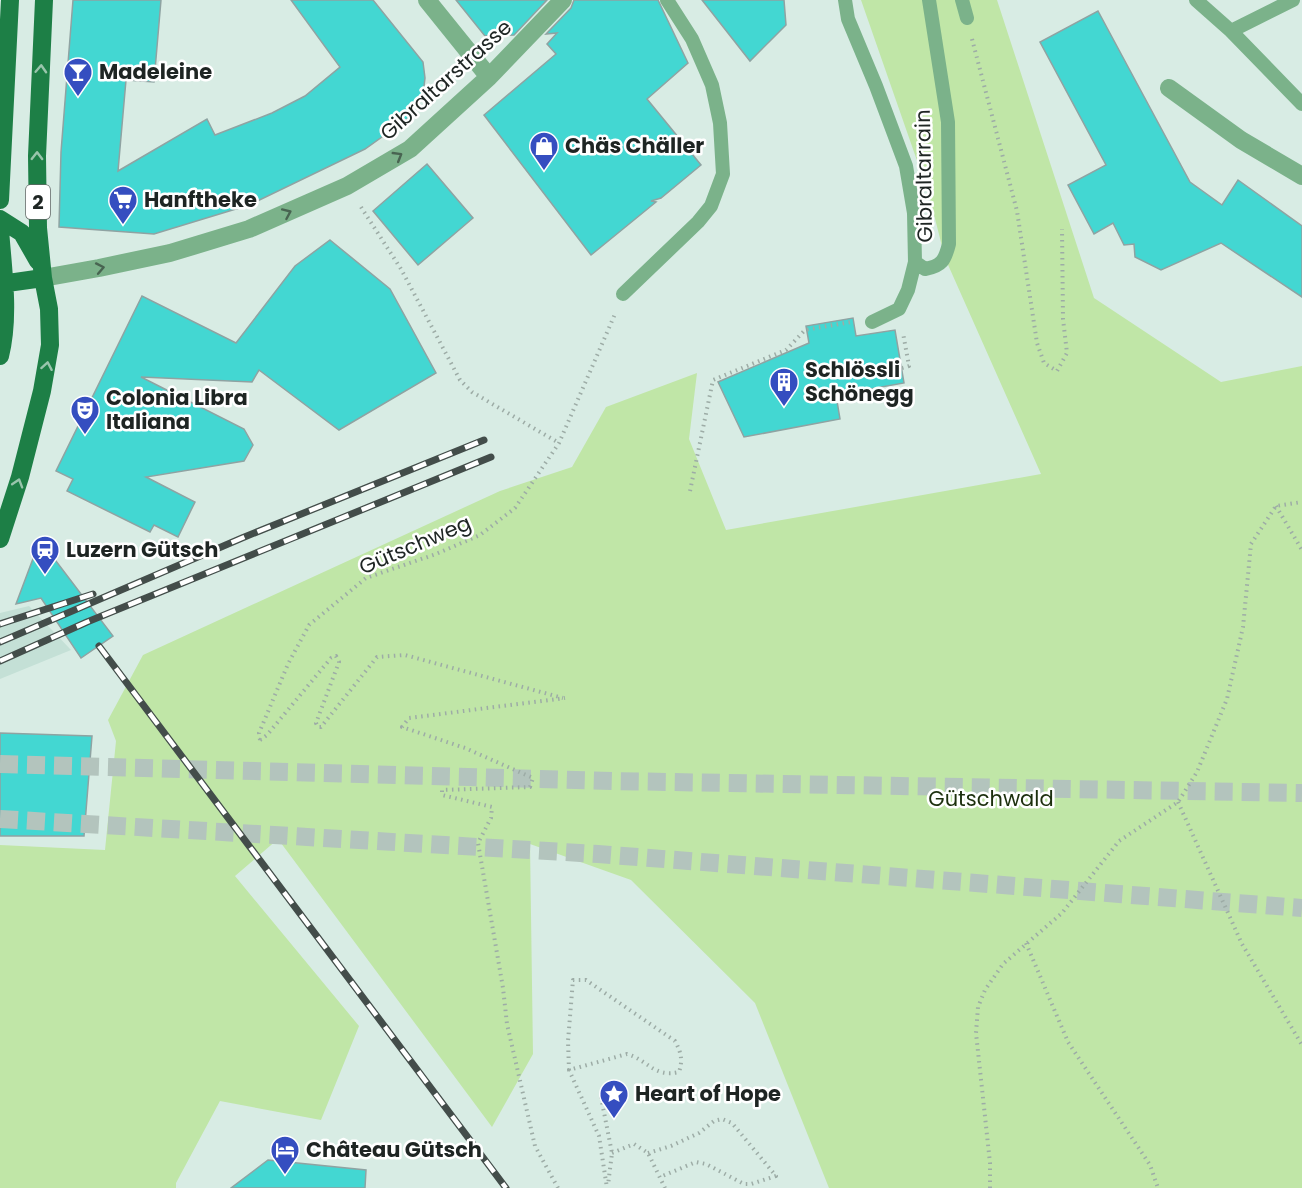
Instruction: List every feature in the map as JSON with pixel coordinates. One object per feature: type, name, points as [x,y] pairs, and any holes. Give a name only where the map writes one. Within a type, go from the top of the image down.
[{"type":"main road","points":[[0,200],[10,0]]},
{"type":"main road","name":"2","points":[[42,0],[37,156],[38,228],[42,278]]},
{"type":"main road","name":"2","points":[[0,219],[22,233],[36,256],[49,309],[50,345],[42,391],[20,477],[0,539]]},
{"type":"main road","points":[[0,230],[4,319],[0,356]]},
{"type":"main road","points":[[2,284],[42,278]]},
{"type":"street","points":[[427,0],[489,77]]},
{"type":"street","name":"Gibraltarstrasse","points":[[42,278],[170,253],[249,230],[347,186],[410,149],[489,77],[564,0]]},
{"type":"street","points":[[1169,88],[1240,140],[1302,176]]},
{"type":"lane","points":[[624,294],[698,222],[711,206],[723,174],[720,123],[712,85],[692,39],[667,0]]},
{"type":"lane","name":"Gibraltarrain","points":[[845,0],[848,20],[906,166],[914,213],[915,262],[925,269],[936,267],[945,258],[949,244],[948,122],[929,0]]},
{"type":"lane","points":[[962,0],[967,18]]},
{"type":"lane","points":[[1196,0],[1231,31],[1302,104]]},
{"type":"lane","points":[[1231,31],[1293,0]]},
{"type":"lane","points":[[872,322],[899,309],[908,290],[915,262]]},
{"type":"path","points":[[967,18],[1017,210],[1037,343],[1044,363],[1057,371],[1067,353],[1063,319],[1062,229]]},
{"type":"path","points":[[359,204],[401,269],[460,380],[472,392],[559,443]]},
{"type":"path","name":"Gütschweg","points":[[558,1188],[535,1146],[507,1024],[478,843],[491,818],[492,807],[442,795],[442,790],[530,786],[533,778],[465,748],[402,726],[409,718],[565,698],[405,655],[377,657],[318,728],[316,723],[339,662],[336,656],[330,658],[267,735],[260,740],[259,733],[288,664],[309,625],[366,578],[436,554],[480,535],[515,508],[559,443],[624,294]]},
{"type":"path","points":[[899,309],[909,366],[902,368]]},
{"type":"path","points":[[690,491],[713,380],[786,350],[805,330],[856,321],[872,322]]},
{"type":"path","points":[[990,1188],[990,1163],[976,1033],[978,1007],[985,990],[1003,964],[1062,914],[1119,841],[1178,802],[1197,772],[1227,699],[1242,627],[1251,544],[1276,506],[1302,502]]},
{"type":"path","points":[[1276,506],[1302,550]]},
{"type":"path","points":[[1178,802],[1242,944],[1302,1045]]},
{"type":"path","points":[[1026,943],[1068,1042],[1150,1165],[1158,1188]]},
{"type":"path","points":[[569,1070],[627,1054],[667,1075],[679,1072],[682,1064],[681,1051],[675,1041],[586,980],[573,980],[568,1041],[569,1070],[599,1136],[607,1188]]},
{"type":"path","points":[[602,1097],[612,1153],[607,1188]]},
{"type":"path","points":[[648,1153],[699,1133],[714,1121],[722,1119],[732,1123],[776,1176],[744,1184],[706,1164],[696,1162],[660,1177]]},
{"type":"path","points":[[612,1153],[634,1144],[648,1153],[665,1188]]},
{"type":"shaded area","points":[[29,606],[71,650],[0,679],[0,613]]},
{"type":"green space","name":"Gütschwald","points":[[861,0],[997,0],[1094,298],[1221,382],[1302,366],[1302,1188],[829,1188],[755,1003],[631,880],[530,844],[533,1054],[492,1127],[278,839],[235,876],[359,1026],[321,1120],[220,1101],[176,1183],[176,1188],[0,1188],[0,845],[105,850],[116,741],[108,720],[143,655],[500,491],[572,467],[606,407],[697,373],[689,439],[726,530],[1041,474],[945,258],[929,195]]},
{"type":"building","points":[[73,0],[161,0],[154,82],[126,80],[118,171],[207,119],[215,135],[272,113],[305,96],[340,67],[291,0],[373,0],[423,62],[425,78],[423,94],[414,114],[365,149],[249,205],[154,234],[59,227],[61,152]]},
{"type":"building","points":[[456,0],[547,0],[514,35],[485,36]]},
{"type":"building","points":[[574,0],[658,0],[688,63],[647,99],[701,165],[661,198],[651,201],[656,202],[591,255],[484,115],[556,54],[547,44],[557,33],[546,34],[571,8]]},
{"type":"building","points":[[702,0],[784,0],[786,25],[750,61]]},
{"type":"building","points":[[1098,11],[1190,182],[1222,205],[1238,180],[1302,226],[1302,297],[1221,243],[1161,270],[1135,257],[1134,244],[1124,245],[1113,223],[1094,234],[1068,185],[1106,165],[1040,42]]},
{"type":"building","points":[[427,164],[473,218],[418,265],[373,211]]},
{"type":"building","points":[[330,240],[390,289],[436,373],[339,430],[259,370],[252,382],[141,377],[244,429],[253,445],[244,461],[146,477],[195,502],[178,537],[154,525],[150,532],[67,491],[73,479],[56,471],[142,296],[236,343],[295,266]]},
{"type":"building","points":[[853,318],[856,336],[895,330],[904,383],[836,395],[840,419],[744,437],[718,382],[809,343],[806,326]]},
{"type":"building","points":[[40,540],[113,636],[81,658],[41,598],[16,604]]},
{"type":"building","points":[[0,733],[92,736],[84,836],[0,836]]},
{"type":"building","name":"Château Gütsch","points":[[268,1160],[366,1170],[365,1188],[231,1188]]},
{"type":"tunnel","points":[[0,764],[613,781],[1302,793]]},
{"type":"tunnel","points":[[0,819],[598,854],[1302,908]]},
{"type":"railway","points":[[0,642],[242,538],[484,440]]},
{"type":"railway","points":[[0,661],[87,622],[491,457]]},
{"type":"railway","points":[[0,624],[93,594]]},
{"type":"railway","points":[[99,646],[506,1188]]},
{"type":"place","name":"Madeleine","points":[[78,98]]},
{"type":"place","name":"Chäs Chäller","points":[[544,172]]},
{"type":"place","name":"Hanftheke","points":[[123,226]]},
{"type":"place","name":"Schlössli Schönegg","points":[[784,408]]},
{"type":"place","name":"Colonia Libra Italiana","points":[[85,436]]},
{"type":"place","name":"Luzern Gütsch","points":[[45,576]]},
{"type":"place","name":"Heart of Hope","points":[[614,1120]]},
{"type":"place","name":"Château Gütsch","points":[[285,1176]]}]
